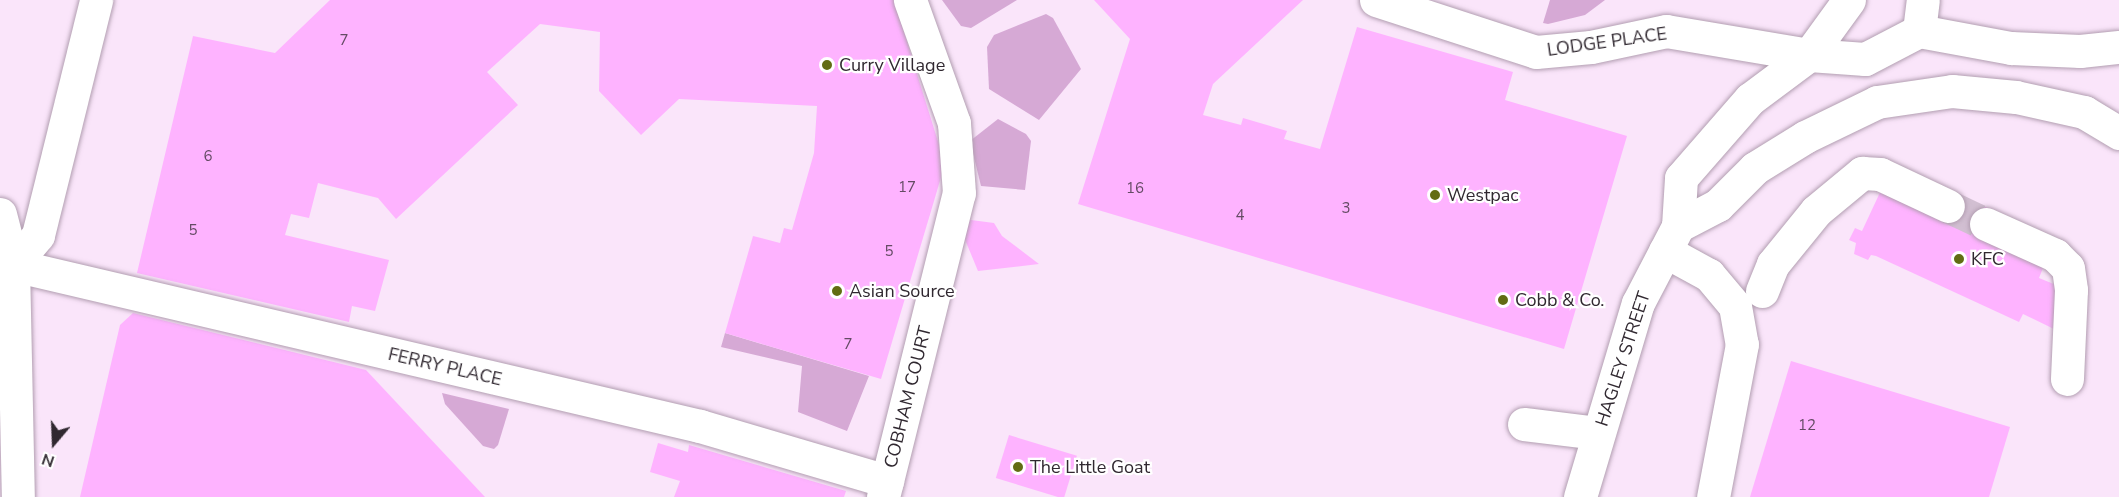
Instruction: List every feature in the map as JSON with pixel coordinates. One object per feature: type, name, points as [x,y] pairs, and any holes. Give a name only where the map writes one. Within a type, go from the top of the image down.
[{"type":"street","points":[[6,266],[38,235],[96,0]]},
{"type":"street","name":"COBHAM COURT","points":[[885,489],[959,193],[954,123],[910,0]]},
{"type":"street","name":"LODGE PLACE","points":[[1376,0],[1396,10],[1536,52],[1591,47],[1666,31],[1809,55]]},
{"type":"street","name":"HAGLEY STREET","points":[[1580,497],[1638,303],[1671,238],[1681,178],[1750,99],[1809,55],[1849,0]]},
{"type":"street","points":[[1809,55],[1865,59],[1921,16],[2011,48],[2080,51],[2119,47]]},
{"type":"street","points":[[1865,59],[1877,102]]},
{"type":"street","points":[[1713,497],[1742,344],[1735,306],[1709,275],[1671,238],[1718,205],[1755,168],[1805,137],[1877,102],[1952,91],[2016,97],[2084,112],[2119,133]]},
{"type":"street","points":[[1762,291],[1773,264],[1816,211],[1862,173],[1880,174],[1948,206]]},
{"type":"street","points":[[0,214],[6,266],[18,497]]},
{"type":"street","points":[[1986,224],[2055,255],[2068,268],[2071,290],[2067,379]]},
{"type":"street","name":"FERRY PLACE","points":[[6,266],[117,289],[700,426],[885,489]]},
{"type":"street","points":[[1524,424],[1598,433]]},
{"type":"shaded area","points":[[942,0],[1017,0],[971,28],[961,26]]},
{"type":"shaded area","points":[[1550,0],[1605,0],[1585,15],[1548,24],[1543,23]]},
{"type":"shaded area","points":[[1046,14],[1053,18],[1081,69],[1039,120],[989,89],[987,47],[994,35]]},
{"type":"shaded area","points":[[998,119],[1026,134],[1031,141],[1025,190],[981,186],[970,141]]},
{"type":"shaded area","points":[[725,333],[869,376],[847,431],[798,412],[802,366],[721,347]]},
{"type":"shaded area","points":[[442,393],[509,409],[498,445],[494,449],[483,446],[445,404]]},
{"type":"building","points":[[330,0],[894,0],[945,164],[881,379],[725,333],[753,236],[780,243],[784,228],[792,230],[814,153],[817,106],[679,99],[641,135],[599,91],[600,32],[540,24],[487,72],[518,105],[396,219],[378,198],[318,183],[309,218],[291,214],[285,235],[389,260],[375,311],[352,306],[349,322],[137,273],[193,36],[275,53]]},
{"type":"building","points":[[1094,0],[1303,0],[1213,84],[1203,115],[1241,125],[1243,118],[1287,131],[1284,139],[1320,149],[1357,27],[1513,72],[1505,100],[1627,136],[1564,349],[1078,204],[1130,39]]},
{"type":"building","name":"KFC","points":[[1883,186],[1954,192],[1992,210],[2045,263],[2039,278],[2061,287],[2058,331],[2023,314],[2019,322],[1876,256],[1871,255],[1868,260],[1854,254],[1856,243],[1849,240],[1855,228],[1862,231]]},
{"type":"building","points":[[956,218],[994,223],[1002,236],[1039,264],[978,271]]},
{"type":"building","points":[[133,313],[366,370],[485,497],[80,497],[120,325]]},
{"type":"building","points":[[1791,361],[2010,427],[1989,497],[1750,497]]},
{"type":"building","points":[[1009,435],[1077,456],[1064,497],[996,478]]},
{"type":"building","points":[[658,443],[688,452],[689,445],[846,491],[844,497],[674,497],[680,481],[650,472]]},
{"type":"tunnel","points":[[1948,206],[1986,224]]},
{"type":"place","name":"Curry Village","points":[[827,65]]},
{"type":"place","name":"Westpac","points":[[1435,195]]},
{"type":"place","name":"KFC","points":[[1959,259]]},
{"type":"place","name":"Asian Source","points":[[837,291]]},
{"type":"place","name":"Cobb & Co.","points":[[1503,300]]},
{"type":"place","name":"The Little Goat","points":[[1018,467]]}]
